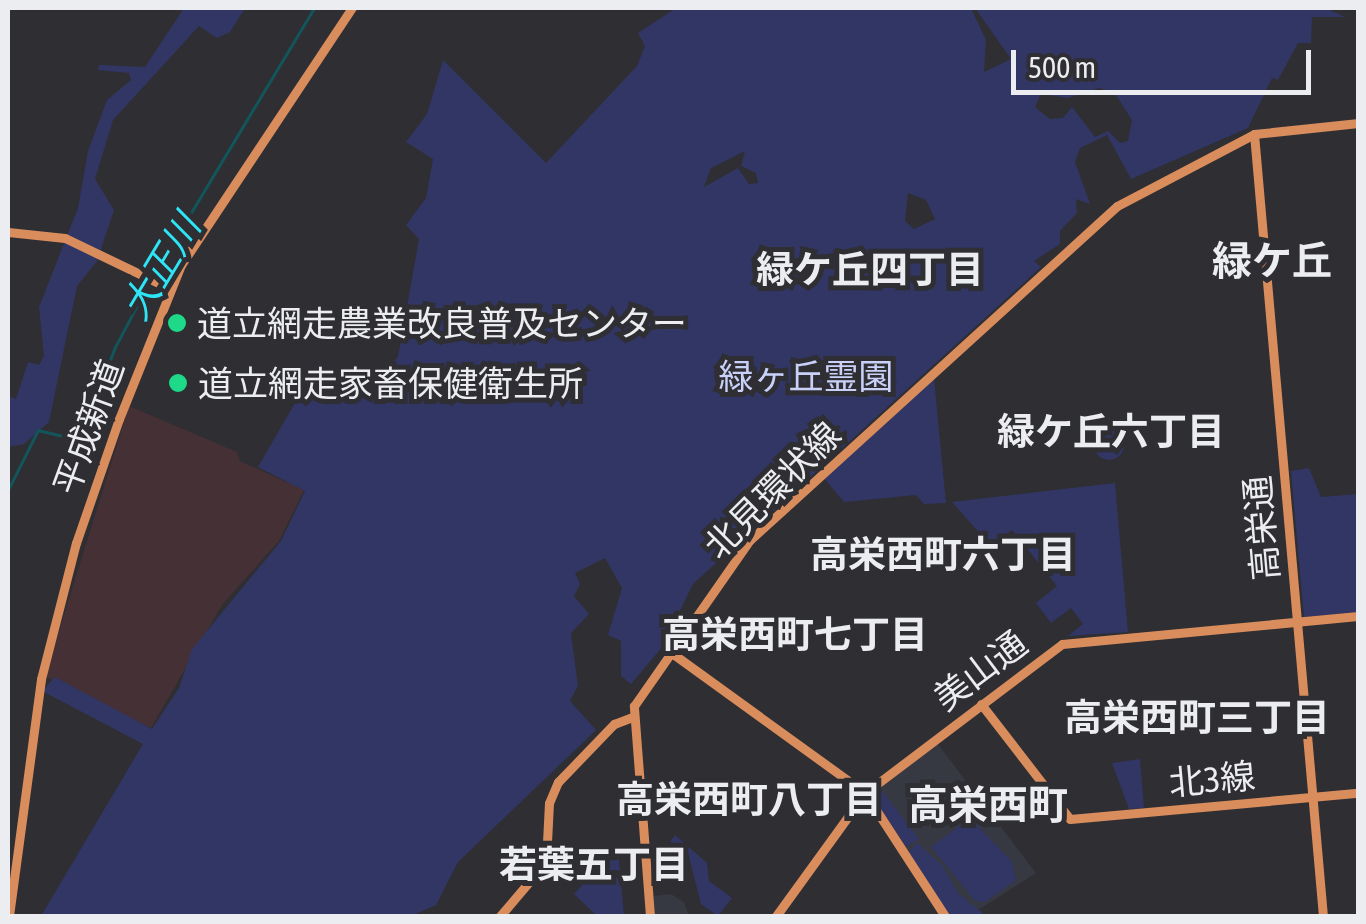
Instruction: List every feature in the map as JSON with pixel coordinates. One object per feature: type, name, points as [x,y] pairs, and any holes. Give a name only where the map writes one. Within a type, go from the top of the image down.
[{"type":"street","name":"平成新道","points":[[9,916],[40,679],[56,614],[169,288],[304,72],[352,8]]},
{"type":"street","name":"北見環状線","points":[[632,718],[637,697],[750,540],[1072,244],[1136,193],[1254,134],[1358,123]]},
{"type":"street","name":"高栄通","points":[[1254,134],[1323,916]]},
{"type":"street","points":[[8,232],[53,234],[169,288]]},
{"type":"street","name":"美山通","points":[[776,916],[865,793],[981,704],[1071,642],[1358,616]]},
{"type":"street","points":[[668,651],[865,793],[945,916]]},
{"type":"street","name":"北3線","points":[[981,704],[1070,819],[1358,793]]},
{"type":"street","points":[[500,916],[546,862],[549,803],[558,782],[614,724],[632,718],[650,916]]},
{"type":"shaded area","points":[[129,406],[237,452],[240,461],[304,490],[279,541],[222,605],[151,728],[45,676]]},
{"type":"shaded area","points":[[934,739],[1036,873],[969,916],[945,916],[865,793]]},
{"type":"shaded area","points":[[671,894],[684,902],[689,916],[655,916],[653,896]]},
{"type":"green space","points":[[184,8],[245,8],[230,32],[217,38],[199,26],[113,120],[95,179],[114,210],[97,261],[77,286],[49,422],[24,444],[8,447],[8,396],[16,399],[28,362],[39,365],[44,356],[39,307],[78,208],[88,151],[107,100],[131,80],[129,73],[98,70],[99,65],[145,67]]},
{"type":"green space","name":"緑ヶ丘霊園","points":[[676,8],[971,8],[986,40],[984,72],[1011,59],[975,8],[1325,8],[1345,17],[1312,17],[1311,43],[1298,43],[1278,80],[1272,78],[1248,128],[1131,179],[1107,135],[1080,148],[1075,162],[1090,204],[1076,199],[1077,213],[1060,231],[1060,244],[1034,261],[1041,267],[693,584],[663,646],[631,684],[621,676],[621,641],[608,635],[622,588],[605,558],[575,573],[580,584],[574,596],[589,614],[571,633],[578,686],[570,701],[596,730],[458,862],[436,905],[411,916],[41,916],[143,744],[42,691],[55,677],[152,729],[179,688],[192,649],[281,541],[305,491],[258,467],[319,361],[372,386],[398,357],[419,239],[406,225],[426,198],[433,159],[406,142],[427,114],[443,60],[546,163],[637,66],[645,46],[638,33]],"holes":[[[1099,88],[1114,92],[1132,120],[1128,141],[1120,143],[1108,131],[1095,137],[1072,107],[1063,118],[1050,119],[1035,107],[1041,94],[1068,98]],[[745,151],[741,166],[756,173],[758,183],[749,184],[738,168],[704,187],[711,168]],[[908,193],[926,200],[935,219],[914,229],[905,221]]]},
{"type":"green space","points":[[934,379],[946,503],[924,504],[916,495],[844,502],[824,478]]},
{"type":"green space","points":[[1109,430],[1123,439],[1124,445],[1115,459],[1109,460],[1095,451],[1094,445],[1103,431]]},
{"type":"green space","points":[[1309,468],[1321,497],[1358,494],[1358,612],[1304,617],[1291,471]]},
{"type":"green space","points":[[1115,483],[1128,632],[1068,636],[1083,624],[1071,608],[1051,623],[1036,603],[1057,586],[1012,530],[990,545],[952,502]]},
{"type":"green space","points":[[1140,759],[1144,808],[1129,809],[1112,763]]},
{"type":"green space","points":[[882,791],[919,839],[906,847],[870,793]]},
{"type":"green space","points":[[970,818],[1012,862],[1016,880],[985,902],[975,901],[931,847]]},
{"type":"green space","points":[[675,835],[707,863],[709,881],[732,898],[718,916],[701,904],[688,853],[670,842]]},
{"type":"green space","points":[[917,843],[942,865],[958,893],[986,916],[950,916],[907,854]]},
{"type":"green space","points":[[619,860],[624,916],[597,916],[574,894],[590,876],[590,861]]},
{"type":"waterway","name":"大正川","points":[[153,276],[314,8]]},
{"type":"waterway","name":"大正川","points":[[8,490],[38,430],[79,440],[115,347],[149,283]]},
{"type":"place","name":"道立網走農業改良普及センター","points":[[177,323]]},
{"type":"place","name":"道立網走家畜保健衛生所","points":[[178,383]]},
{"type":"district","name":"緑ケ丘","points":[[1272,261]]},
{"type":"district","name":"緑ケ丘四丁目","points":[[870,270]]},
{"type":"district","name":"緑ケ丘六丁目","points":[[1111,432]]},
{"type":"district","name":"高栄西町六丁目","points":[[943,555]]},
{"type":"district","name":"高栄西町七丁目","points":[[795,635]]},
{"type":"district","name":"高栄西町三丁目","points":[[1197,718]]},
{"type":"district","name":"高栄西町八丁目","points":[[749,800]]},
{"type":"district","name":"高栄西町","points":[[988,805]]},
{"type":"district","name":"若葉五丁目","points":[[594,865]]}]
